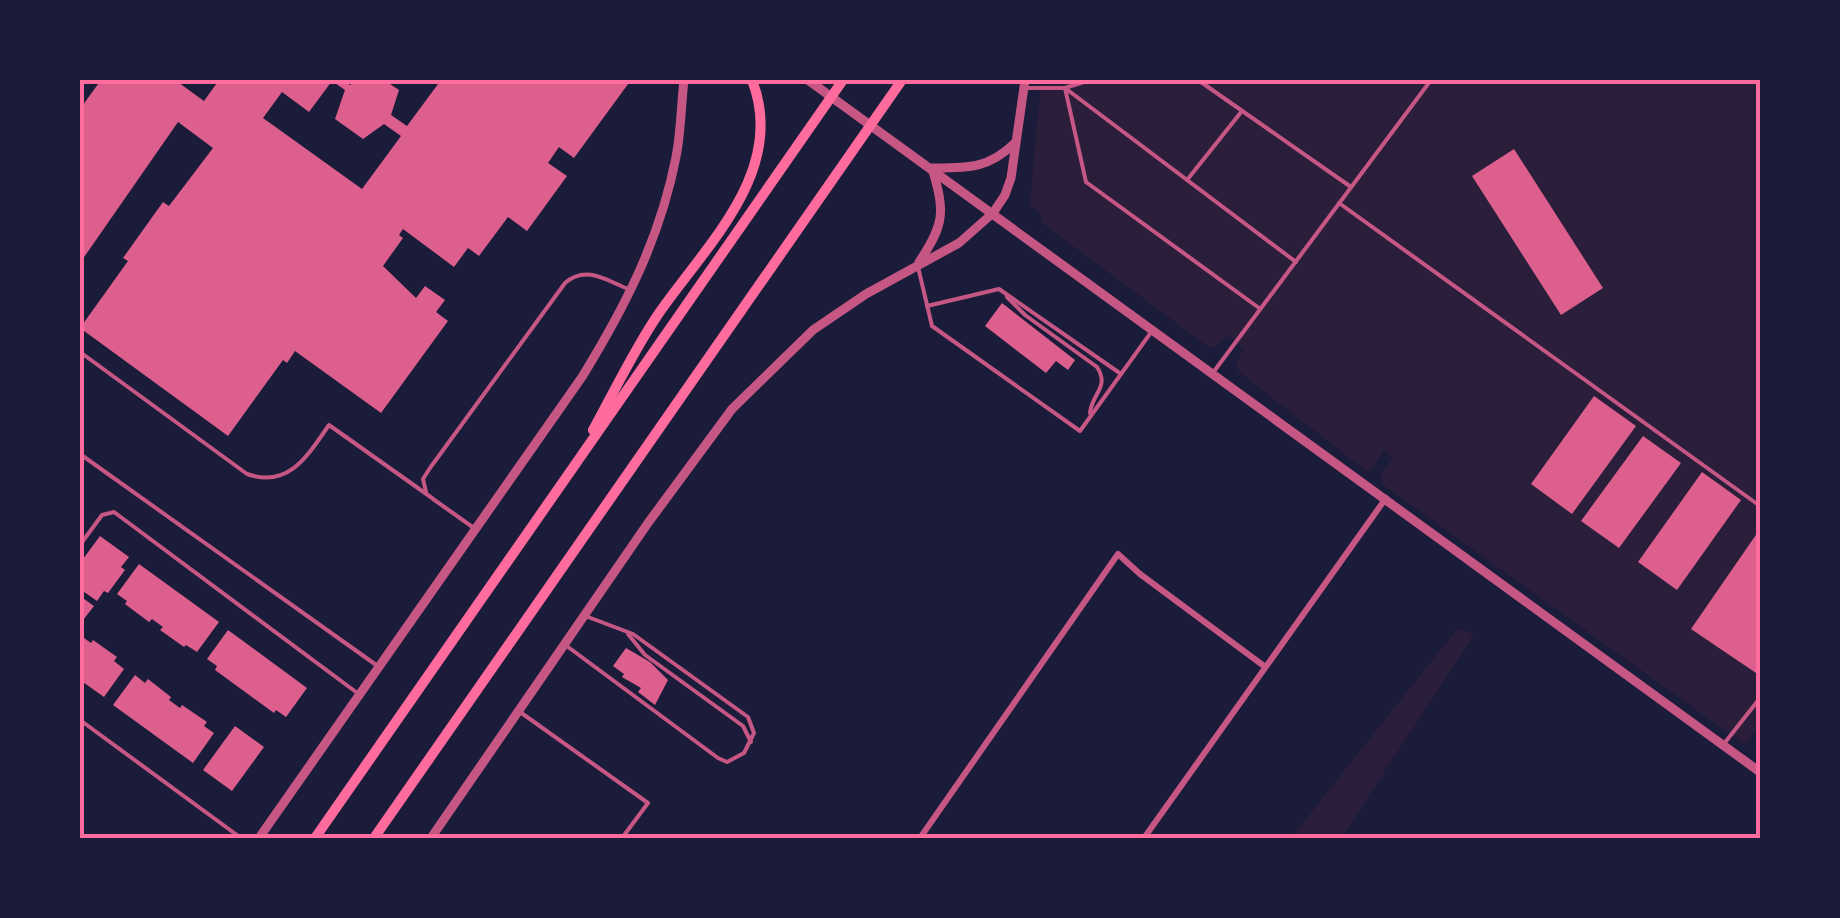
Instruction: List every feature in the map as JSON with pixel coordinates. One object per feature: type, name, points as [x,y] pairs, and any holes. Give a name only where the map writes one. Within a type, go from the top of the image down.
[{"type":"main road","points":[[568,478],[643,338],[752,176],[762,130],[752,80]]},
{"type":"main road","points":[[316,838],[842,80]]},
{"type":"main road","points":[[677,405],[902,80]]},
{"type":"main road","points":[[374,838],[849,156]]},
{"type":"street","points":[[260,838],[582,377],[632,290],[654,243],[665,204],[676,154],[684,80]]},
{"type":"street","points":[[808,80],[1760,772]]},
{"type":"street","points":[[433,837],[584,615],[744,397],[813,330],[959,243],[993,212],[1006,195],[1025,84]]},
{"type":"street","points":[[932,168],[990,163],[1015,143]]},
{"type":"street","points":[[918,264],[942,221],[932,168]]},
{"type":"street","points":[[1144,838],[1386,498]]},
{"type":"street","points":[[920,838],[1118,554],[1264,666]]},
{"type":"lane","points":[[1025,84],[1065,88],[1090,80]]},
{"type":"lane","points":[[1198,80],[1351,187]]},
{"type":"lane","points":[[1212,374],[1431,80]]},
{"type":"lane","points":[[1065,88],[1296,262]]},
{"type":"lane","points":[[1065,88],[1086,182],[1260,309]]},
{"type":"lane","points":[[1187,180],[1242,110]]},
{"type":"lane","points":[[1339,203],[1760,506]]},
{"type":"lane","points":[[918,264],[932,326],[1080,431],[1152,331]]},
{"type":"lane","points":[[432,498],[424,490],[423,479],[565,283],[575,274],[590,273],[632,290]]},
{"type":"lane","points":[[927,306],[1000,289],[1121,374]]},
{"type":"lane","points":[[1000,289],[1025,316],[1096,367],[1103,377],[1090,418]]},
{"type":"lane","points":[[80,352],[247,474],[260,478],[289,474],[302,463],[329,425],[476,529]]},
{"type":"lane","points":[[80,454],[379,667]]},
{"type":"lane","points":[[80,545],[102,515],[114,512],[360,694]]},
{"type":"lane","points":[[564,644],[718,758],[727,762],[744,754],[754,734],[748,718],[626,631],[584,615]]},
{"type":"lane","points":[[626,631],[644,655],[743,726],[751,742]]},
{"type":"lane","points":[[1723,744],[1760,698]]},
{"type":"lane","points":[[518,711],[648,803],[622,838]]},
{"type":"lane","points":[[80,720],[241,838]]},
{"type":"shaded area","points":[[1041,80],[1760,80],[1760,726],[1745,745],[1382,484],[1381,474],[1393,458],[1384,450],[1373,468],[1366,471],[1239,372],[1236,363],[1244,349],[1229,336],[1208,347],[1041,222],[1042,216],[1030,203]]},
{"type":"shaded area","points":[[1458,628],[1474,635],[1341,838],[1291,838]]},
{"type":"building","points":[[101,80],[175,80],[204,101],[219,80],[343,80],[350,85],[357,80],[384,80],[399,90],[391,115],[407,126],[441,80],[631,80],[574,158],[559,147],[548,163],[567,176],[527,231],[508,217],[479,256],[468,248],[454,267],[403,229],[399,235],[403,238],[383,266],[416,298],[425,286],[445,300],[436,312],[448,321],[381,413],[295,351],[287,363],[283,360],[228,436],[80,328],[128,261],[123,258],[163,202],[169,206],[213,148],[178,122],[80,263],[80,109]],"holes":[[[332,81],[345,90],[335,119],[363,139],[384,124],[401,136],[362,189],[263,118],[282,92],[309,112]]]},
{"type":"building","points":[[1514,149],[1603,288],[1561,315],[1472,176]]},
{"type":"building","points":[[1002,303],[1075,360],[1068,370],[1056,361],[1046,373],[985,326]]},
{"type":"building","points":[[1594,396],[1636,426],[1572,514],[1531,484]]},
{"type":"building","points":[[1643,436],[1681,463],[1619,548],[1581,521]]},
{"type":"building","points":[[1702,472],[1741,500],[1677,590],[1638,562]]},
{"type":"building","points":[[1760,529],[1760,667],[1756,673],[1691,629]]},
{"type":"building","points":[[100,536],[129,557],[121,567],[125,570],[97,601],[80,589],[80,563]]},
{"type":"building","points":[[139,564],[219,622],[197,652],[160,630],[163,627],[152,619],[149,622],[117,594]]},
{"type":"building","points":[[80,596],[94,606],[80,624]]},
{"type":"building","points":[[228,630],[307,688],[286,717],[276,710],[274,713],[215,670],[217,666],[207,659]]},
{"type":"building","points":[[80,635],[117,657],[114,661],[124,669],[104,697],[80,680]]},
{"type":"building","points":[[626,648],[650,662],[668,680],[655,705],[613,666]]},
{"type":"building","points":[[135,675],[145,683],[148,679],[171,697],[169,700],[207,722],[204,726],[214,733],[193,763],[113,705]]},
{"type":"building","points":[[235,726],[264,747],[232,791],[203,770]]}]
